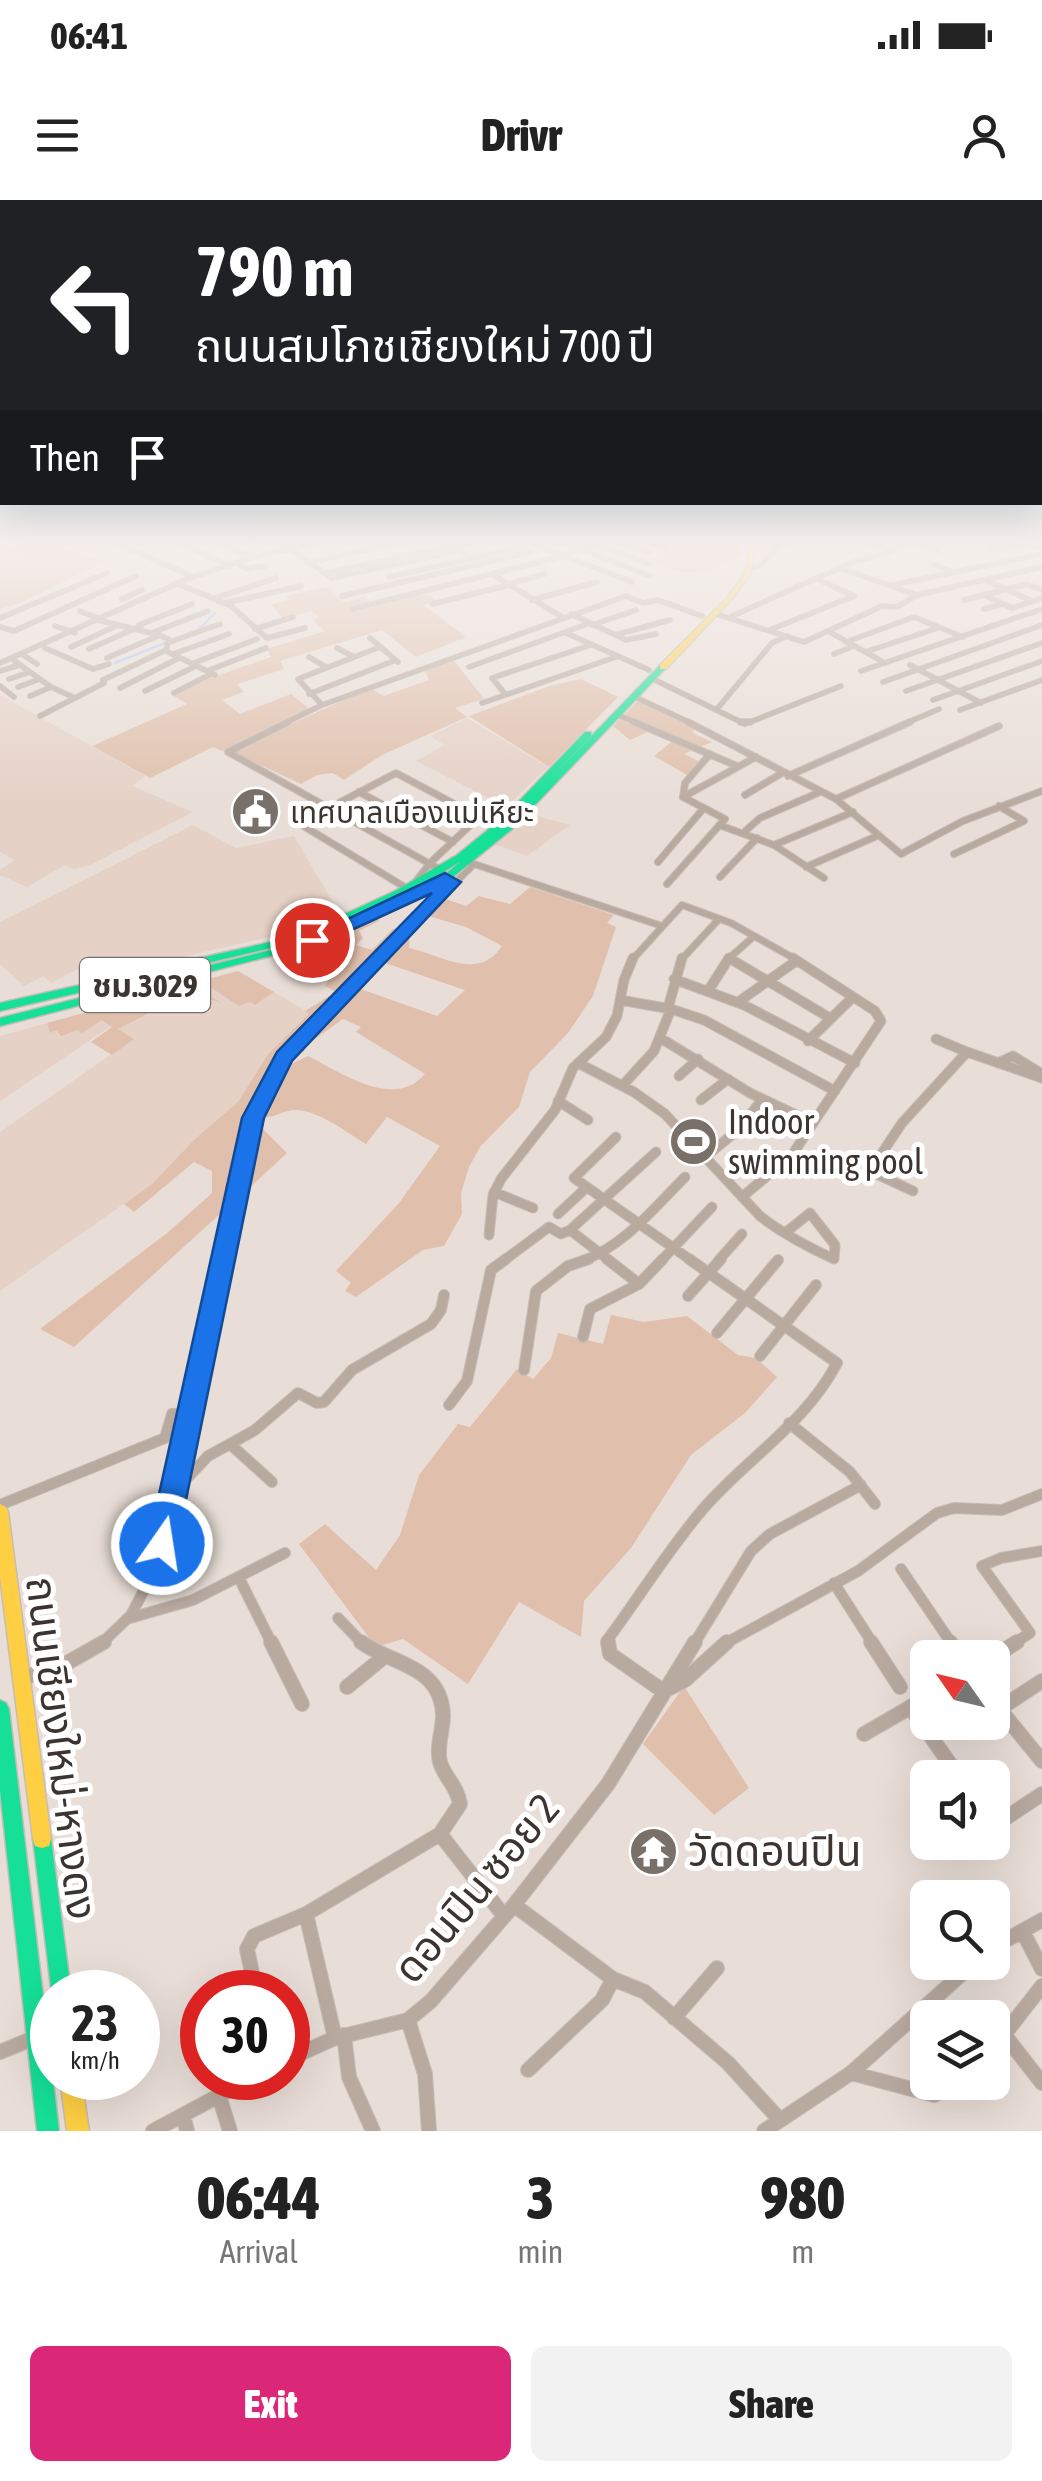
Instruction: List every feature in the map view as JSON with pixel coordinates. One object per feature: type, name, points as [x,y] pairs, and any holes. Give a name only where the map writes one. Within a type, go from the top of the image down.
[{"type":"main road","name":"ชม.3029","points":[[0,1019],[361,922],[442,874],[500,824],[696,628]]},
{"type":"main road","name":"ชม.3029","points":[[285,945],[471,864],[635,698],[651,675]]},
{"type":"main road","points":[[0,1007],[285,945]]},
{"type":"main road","points":[[0,1030],[192,980],[285,945]]},
{"type":"main road","name":"ถนนเชียงใหม่-หางดง","points":[[0,1508],[57,1970]]},
{"type":"main road","name":"ถนนเชียงใหม่-หางดง","points":[[0,1708],[30,1974]]},
{"type":"main road","name":"ถนนเชียงใหม่-หางดง","points":[[44,2100],[48,2131]]},
{"type":"main road","points":[[74,2100],[78,2131]]},
{"type":"street","points":[[62,628],[75,633]]},
{"type":"street","points":[[0,664],[84,628]]},
{"type":"street","points":[[71,646],[112,628]]},
{"type":"street","points":[[89,649],[135,628]]},
{"type":"street","points":[[144,628],[157,634],[176,656],[211,673]]},
{"type":"street","points":[[44,648],[93,670],[170,628]]},
{"type":"street","points":[[40,716],[167,644],[209,628]]},
{"type":"street","points":[[254,628],[266,637],[305,628]]},
{"type":"street","points":[[442,874],[228,752],[322,705],[533,628]]},
{"type":"street","points":[[468,667],[580,628]]},
{"type":"street","points":[[615,635],[640,628]]},
{"type":"street","points":[[766,628],[804,642],[834,628]]},
{"type":"street","points":[[772,630],[777,628]]},
{"type":"street","points":[[843,640],[878,628]]},
{"type":"street","points":[[865,652],[937,628]]},
{"type":"street","points":[[943,628],[963,637]]},
{"type":"street","points":[[862,671],[988,628]]},
{"type":"street","points":[[883,682],[1033,628]]},
{"type":"street","points":[[578,638],[602,629],[634,640],[656,634]]},
{"type":"street","points":[[1025,631],[1042,641]]},
{"type":"street","points":[[826,632],[884,663]]},
{"type":"street","points":[[566,633],[745,724],[841,686]]},
{"type":"street","points":[[120,688],[176,656],[229,634]]},
{"type":"street","points":[[717,709],[772,643],[787,636]]},
{"type":"street","points":[[370,638],[409,671]]},
{"type":"street","points":[[145,692],[194,665],[257,639]]},
{"type":"street","points":[[906,691],[1042,641]]},
{"type":"street","points":[[505,694],[492,678],[592,645]]},
{"type":"street","points":[[322,705],[298,678],[380,646]]},
{"type":"street","points":[[834,654],[854,646]]},
{"type":"street","points":[[337,648],[354,657]]},
{"type":"street","points":[[174,693],[262,649]]},
{"type":"street","points":[[1013,653],[1038,662]]},
{"type":"street","points":[[23,655],[37,664]]},
{"type":"street","points":[[482,703],[616,656]]},
{"type":"street","points":[[309,657],[326,667]]},
{"type":"street","points":[[898,658],[981,702]]},
{"type":"street","points":[[12,659],[52,687],[76,698]]},
{"type":"street","points":[[309,694],[396,660]]},
{"type":"street","points":[[933,700],[1038,662]]},
{"type":"street","points":[[0,671],[20,664]]},
{"type":"street","points":[[9,679],[30,672]]},
{"type":"street","points":[[18,688],[40,679]]},
{"type":"street","points":[[960,710],[1042,680]]},
{"type":"street","points":[[0,686],[14,697]]},
{"type":"street","points":[[30,696],[52,687]]},
{"type":"street","points":[[635,698],[731,740],[785,775],[836,799],[903,854],[999,806],[1042,791]]},
{"type":"street","points":[[744,795],[939,708]]},
{"type":"street","points":[[618,715],[738,766]]},
{"type":"street","points":[[836,799],[998,726]]},
{"type":"street","points":[[683,797],[685,784],[710,754]]},
{"type":"street","points":[[683,797],[756,757]]},
{"type":"street","points":[[21,1679],[81,1658],[108,1640],[130,1618],[150,1580],[175,1491],[253,1118],[270,1078],[442,874],[453,842],[480,817],[396,773],[330,807]]},
{"type":"street","points":[[359,792],[453,842]]},
{"type":"street","points":[[743,833],[760,818],[820,792]]},
{"type":"street","points":[[668,884],[725,818],[683,797]]},
{"type":"street","points":[[954,854],[1024,821],[999,806]]},
{"type":"street","points":[[658,862],[703,809]]},
{"type":"street","points":[[774,845],[854,812]]},
{"type":"street","points":[[719,825],[774,845],[824,878]]},
{"type":"street","points":[[305,827],[410,888]]},
{"type":"street","points":[[806,867],[877,836]]},
{"type":"street","points":[[720,878],[757,838]]},
{"type":"street","points":[[471,864],[657,927]]},
{"type":"street","points":[[489,1235],[494,1192],[558,1101],[578,1063],[606,1037],[636,952],[682,905],[719,919],[796,961],[875,1011],[881,1021],[792,1155],[742,1197]]},
{"type":"street","points":[[624,1085],[647,1064],[662,1040],[674,978],[682,958],[719,919]]},
{"type":"street","points":[[710,988],[729,958],[753,937]]},
{"type":"street","points":[[729,958],[830,1018]]},
{"type":"street","points":[[741,1000],[796,961]]},
{"type":"street","points":[[674,978],[741,1000],[808,1041],[855,1062]]},
{"type":"street","points":[[808,1041],[853,997]]},
{"type":"street","points":[[620,1000],[669,1008],[704,1020],[835,1091]]},
{"type":"street","points":[[936,1039],[1042,1076]]},
{"type":"street","points":[[662,1040],[762,1100],[813,1123]]},
{"type":"street","points":[[913,1191],[870,1170],[902,1123],[967,1052]]},
{"type":"street","points":[[678,1076],[698,1060]]},
{"type":"street","points":[[578,1063],[624,1085],[664,1112],[759,1215],[786,1233],[813,1250],[834,1259],[835,1246],[810,1213],[786,1233]]},
{"type":"street","points":[[701,1100],[728,1079]]},
{"type":"street","points":[[705,1157],[738,1130],[762,1100]]},
{"type":"street","points":[[558,1101],[588,1120]]},
{"type":"street","points":[[616,1137],[574,1176],[837,1363],[824,1385],[700,1512],[608,1639],[610,1654],[663,1691],[685,1680],[730,1638],[858,1571],[937,1513],[954,1508],[1002,1510],[1042,1494]]},
{"type":"street","points":[[449,1405],[467,1381],[492,1270],[549,1227],[561,1234],[570,1230],[656,1152]]},
{"type":"street","points":[[524,1370],[536,1291],[568,1266],[602,1254],[685,1177]]},
{"type":"street","points":[[558,1214],[587,1187]]},
{"type":"street","points":[[494,1192],[533,1208]]},
{"type":"street","points":[[584,1337],[590,1309],[640,1284],[712,1207]]},
{"type":"street","points":[[570,1230],[640,1284]]},
{"type":"street","points":[[688,1296],[742,1234]]},
{"type":"street","points":[[717,1333],[778,1260]]},
{"type":"street","points":[[760,1356],[816,1285]]},
{"type":"street","points":[[175,1491],[208,1456],[255,1430],[298,1393],[317,1403],[324,1402],[352,1370],[388,1344],[431,1324],[438,1317],[444,1295]]},
{"type":"street","points":[[0,1508],[165,1438],[172,1414],[193,1413]]},
{"type":"street","points":[[789,1423],[862,1485],[875,1504]]},
{"type":"street","points":[[230,1444],[272,1482]]},
{"type":"street","name":"ดอนปิน ซอย 2","points":[[310,2049],[340,2036],[408,2020],[431,2001],[509,1911],[608,1784],[751,1550],[770,1534],[862,1485]]},
{"type":"street","points":[[1010,1646],[1030,1633],[982,1566],[1001,1558],[1042,1551]]},
{"type":"street","points":[[130,1618],[193,1600],[285,1553]]},
{"type":"street","points":[[901,1569],[949,1640]]},
{"type":"street","points":[[240,1578],[302,1704]]},
{"type":"street","points":[[834,1584],[900,1686]]},
{"type":"street","points":[[253,1970],[249,1941],[306,1914],[440,1834],[461,1796],[442,1771],[443,1711],[432,1681],[410,1664],[364,1644],[338,1618]]},
{"type":"street","points":[[347,1687],[385,1656]]},
{"type":"street","points":[[1010,1697],[1042,1680]]},
{"type":"street","points":[[864,1734],[910,1707]]},
{"type":"street","points":[[1010,1721],[1042,1761]]},
{"type":"street","points":[[1029,1744],[1042,1736]]},
{"type":"street","points":[[1010,1814],[1042,1794]]},
{"type":"street","points":[[440,1834],[509,1911],[613,1980],[645,1992],[728,2063],[779,2119]]},
{"type":"street","points":[[306,1914],[349,2077],[372,2131]]},
{"type":"street","points":[[1010,1939],[1042,1920]]},
{"type":"street","points":[[1023,1932],[1042,1969]]},
{"type":"street","points":[[674,2018],[717,1968]]},
{"type":"street","points":[[528,2070],[602,2000],[613,1980]]},
{"type":"street","points":[[764,2131],[850,2072],[955,1980]]},
{"type":"street","points":[[1010,2030],[1042,1986]]},
{"type":"street","points":[[408,2020],[426,2068],[432,2108],[429,2131]]},
{"type":"street","points":[[0,2052],[30,2039]]},
{"type":"street","points":[[1010,2041],[1042,2083]]},
{"type":"street","points":[[850,2072],[910,2088]]},
{"type":"street","points":[[153,2131],[185,2123],[213,2100]]},
{"type":"street","points":[[219,2100],[230,2131]]},
{"type":"shaded area","points":[[322,628],[454,628],[466,637],[416,657],[382,630],[280,661],[284,669],[237,684],[244,692],[222,700],[240,714],[291,694],[308,708],[305,711],[222,751],[213,747],[150,778],[92,746],[187,704],[174,696],[207,679],[271,657],[267,649],[325,631]]},
{"type":"shaded area","points":[[452,658],[484,699],[455,708],[467,717],[382,755],[344,780],[333,773],[317,775],[301,784],[235,753],[236,749],[370,688],[384,696],[429,680],[424,669]]},
{"type":"shaded area","points":[[581,679],[618,697],[549,767],[469,716],[549,686]]},
{"type":"shaded area","points":[[0,695],[145,776],[132,786],[193,812],[90,865],[74,869],[65,865],[27,887],[0,875],[0,870],[15,860],[0,852]]},
{"type":"shaded area","points":[[639,700],[696,725],[693,733],[712,742],[684,754],[700,762],[687,775],[654,756],[675,739],[654,729],[630,740],[613,726]]},
{"type":"shaded area","points":[[467,718],[548,767],[506,807],[416,761],[445,745],[430,736]]},
{"type":"shaded area","points":[[526,813],[570,825],[527,856],[494,844]]},
{"type":"shaded area","points":[[193,825],[236,848],[294,836],[338,911],[273,936],[104,975],[89,963],[51,983],[43,976],[24,986],[0,964],[0,922]]},
{"type":"shaded area","points":[[530,887],[614,915],[607,923],[616,927],[593,996],[568,1033],[530,1072],[519,1107],[480,1147],[461,1193],[462,1214],[444,1246],[423,1250],[356,1297],[345,1291],[351,1283],[336,1271],[399,1203],[440,1146],[387,1117],[366,1144],[315,1114],[292,1110],[257,1116],[280,1069],[308,1056],[352,1079],[383,1089],[412,1084],[425,1074],[356,1032],[361,1027],[343,1019],[282,1064],[355,987],[437,1016],[465,990],[379,961],[410,930],[409,948],[459,963],[482,962],[502,946],[466,927],[428,916],[429,910],[443,898],[466,906],[479,896],[510,904]]},
{"type":"shaded area","points":[[377,917],[379,921],[359,931],[363,938],[356,945],[372,950],[393,929],[404,928],[340,994],[325,986],[346,945],[339,935]]},
{"type":"shaded area","points":[[238,971],[310,1013],[268,1054],[239,1102],[196,1138],[152,1184],[0,1291],[0,1132],[133,1039],[111,1026],[0,1101],[0,1036]]},
{"type":"shaded area","points":[[238,971],[274,992],[255,1005],[250,1002],[239,1006],[201,981]]},
{"type":"shaded area","points":[[190,984],[223,1004],[192,991],[118,1029],[134,1039],[112,1055],[91,1042],[112,1027],[102,1020],[82,1033],[50,1033],[47,1023]]},
{"type":"shaded area","points":[[329,996],[335,1000],[273,1064],[244,1123],[232,1203],[74,1347],[40,1329],[166,1234],[212,1193],[212,1171],[194,1162],[134,1212],[124,1204],[152,1184],[238,1102],[268,1054],[309,1014],[305,1011]]},
{"type":"shaded area","points":[[261,1127],[287,1153],[244,1193],[248,1162]]},
{"type":"shaded area","points":[[611,1315],[644,1322],[687,1316],[738,1355],[756,1358],[777,1377],[745,1413],[691,1455],[631,1548],[584,1601],[581,1637],[519,1602],[468,1684],[403,1639],[376,1647],[299,1544],[325,1524],[376,1570],[400,1535],[419,1475],[458,1424],[470,1427],[517,1369],[533,1379],[551,1358],[558,1333],[603,1344]]},
{"type":"shaded area","points":[[684,1686],[749,1788],[714,1815],[643,1744]]},
{"type":"waterway","points":[[115,663],[165,643]]},
{"type":"traffic: fast","points":[[0,1022],[290,948],[361,922],[445,879],[508,828],[663,667]]},
{"type":"traffic: fast","points":[[311,932],[398,894],[461,857],[508,818],[588,734]]},
{"type":"traffic: fast","points":[[0,1007],[280,943]]},
{"type":"traffic: fast","points":[[0,1709],[48,2131]]},
{"type":"traffic: fast","points":[[42,1839],[58,1970]]},
{"type":"traffic: slow","points":[[663,667],[701,628]]},
{"type":"traffic: slow","points":[[0,1512],[42,1839]]},
{"type":"traffic: slow","points":[[74,2100],[78,2131]]},
{"type":"place","name":"เทศบาลเมืองแม่เหียะ","points":[[255,812]]},
{"type":"place","name":"Indoor swimming pool","points":[[693,1141]]},
{"type":"place","name":"วัดดอนปิน","points":[[653,1851]]},
{"type":"route","points":[[162,1544],[253,1118],[270,1078],[284,1057],[452,882],[445,878],[361,922],[312,940]]}]
